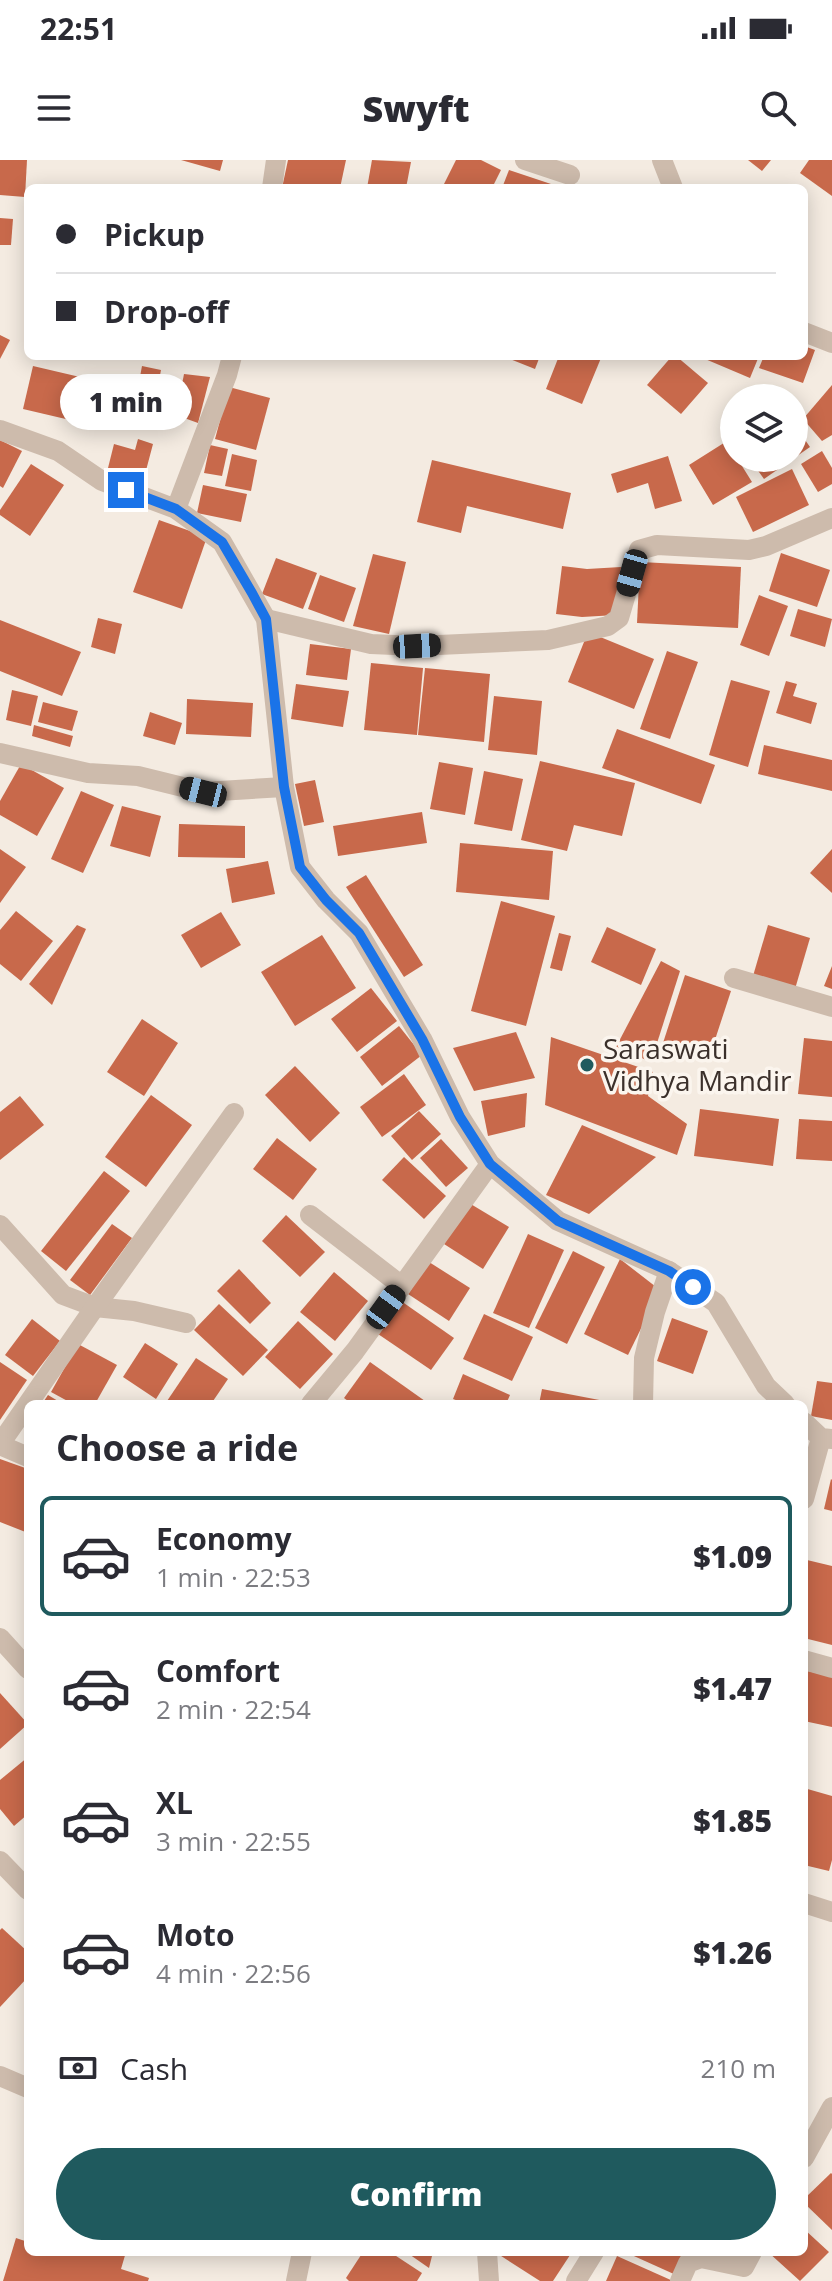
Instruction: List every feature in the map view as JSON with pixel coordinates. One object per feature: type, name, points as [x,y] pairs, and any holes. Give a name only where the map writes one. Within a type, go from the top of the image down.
[{"type":"street","points":[[273,184],[276,160]]},
{"type":"street","points":[[525,160],[570,175]]},
{"type":"street","points":[[662,160],[671,184]]},
{"type":"street","points":[[808,334],[832,343]]},
{"type":"street","points":[[176,509],[231,360]]},
{"type":"street","points":[[0,430],[58,451],[102,481],[176,509],[222,542],[266,619],[284,787],[300,867],[326,900],[359,933],[422,1039],[460,1117],[490,1164],[558,1221],[669,1271],[716,1303],[766,1386],[781,1400]]},
{"type":"street","points":[[266,619],[371,644],[417,646],[548,640],[608,626],[619,618],[639,550],[657,545],[749,550],[832,518]]},
{"type":"street","points":[[0,753],[88,773],[138,776],[203,792],[284,787]]},
{"type":"street","points":[[734,978],[832,1007]]},
{"type":"street","points":[[31,1400],[234,1113]]},
{"type":"street","points":[[314,1400],[355,1351],[490,1164]]},
{"type":"street","points":[[310,1215],[402,1286]]},
{"type":"street","points":[[0,1225],[63,1295],[95,1307],[134,1311],[186,1323]]},
{"type":"street","points":[[643,1400],[644,1358],[669,1271]]},
{"type":"street","points":[[24,1410],[0,1445],[24,1455]]},
{"type":"street","points":[[808,1425],[826,1438],[808,1488]]},
{"type":"street","points":[[0,1638],[24,1665]]},
{"type":"street","points":[[808,1661],[832,1668]]},
{"type":"street","points":[[0,1861],[24,1886]]},
{"type":"street","points":[[808,1904],[832,1912]]},
{"type":"street","points":[[0,2076],[24,2085]]},
{"type":"street","points":[[808,2151],[832,2107]]},
{"type":"street","points":[[296,2281],[301,2256]]},
{"type":"street","points":[[487,2256],[489,2281]]},
{"type":"street","points":[[576,2281],[592,2256]]},
{"type":"street","points":[[680,2281],[688,2263],[701,2258],[744,2267],[750,2256]]},
{"type":"building","points":[[0,160],[27,160],[24,197],[0,195]]},
{"type":"building","points":[[181,160],[223,160],[220,171]]},
{"type":"building","points":[[288,160],[346,160],[341,184],[283,184]]},
{"type":"building","points":[[372,160],[411,162],[407,184],[368,184]]},
{"type":"building","points":[[456,160],[481,160],[501,170],[494,184],[444,184]]},
{"type":"building","points":[[748,160],[771,160],[762,171]]},
{"type":"building","points":[[809,160],[832,160],[832,196],[800,173]]},
{"type":"building","points":[[509,170],[551,184],[504,184]]},
{"type":"building","points":[[0,218],[13,219],[11,245],[0,245]]},
{"type":"building","points":[[0,335],[10,340],[0,359]]},
{"type":"building","points":[[808,347],[815,350],[803,383],[759,368],[762,360],[808,360]]},
{"type":"building","points":[[512,360],[538,360],[535,369]]},
{"type":"building","points":[[557,360],[600,360],[582,404],[546,389]]},
{"type":"building","points":[[669,360],[681,360],[708,383],[681,414],[647,385]]},
{"type":"building","points":[[707,360],[757,360],[750,378]]},
{"type":"building","points":[[33,366],[97,381],[87,424],[23,409]]},
{"type":"building","points":[[142,366],[161,370],[157,391],[173,394],[168,421],[133,414]]},
{"type":"building","points":[[184,374],[210,377],[198,423],[176,415]]},
{"type":"building","points":[[832,385],[832,435],[822,441],[808,425],[808,413]]},
{"type":"building","points":[[229,387],[270,398],[256,450],[215,439]]},
{"type":"building","points":[[138,439],[153,444],[144,478],[108,468],[114,444],[135,450]]},
{"type":"building","points":[[0,440],[22,451],[3,488],[0,486]]},
{"type":"building","points":[[210,445],[228,449],[222,476],[204,473]]},
{"type":"building","points":[[720,445],[720,472],[746,472],[752,482],[713,505],[689,465]]},
{"type":"building","points":[[822,451],[832,468],[832,484],[818,492],[806,472],[808,460]]},
{"type":"building","points":[[232,454],[257,460],[251,491],[225,486]]},
{"type":"building","points":[[668,456],[682,501],[655,509],[648,483],[617,493],[611,474]]},
{"type":"building","points":[[432,460],[571,493],[563,529],[467,506],[461,533],[417,522]]},
{"type":"building","points":[[31,464],[64,485],[30,536],[0,515],[0,510]]},
{"type":"building","points":[[759,472],[774,472],[764,479]]},
{"type":"building","points":[[786,472],[793,472],[809,505],[753,532],[736,497]]},
{"type":"building","points":[[203,485],[247,494],[241,522],[197,513]]},
{"type":"building","points":[[159,520],[207,537],[182,609],[133,592]]},
{"type":"building","points":[[781,553],[830,570],[817,607],[769,591]]},
{"type":"building","points":[[373,554],[406,562],[389,634],[353,626]]},
{"type":"building","points":[[276,558],[317,573],[303,609],[262,594]]},
{"type":"building","points":[[640,562],[741,567],[738,628],[637,623]]},
{"type":"building","points":[[562,566],[587,569],[621,567],[616,615],[582,617],[556,614]]},
{"type":"building","points":[[320,575],[356,588],[344,622],[308,609]]},
{"type":"building","points":[[759,595],[788,606],[769,656],[740,645]]},
{"type":"building","points":[[798,609],[832,619],[825,647],[790,636]]},
{"type":"building","points":[[98,618],[122,624],[115,654],[91,647]]},
{"type":"building","points":[[0,620],[81,652],[62,696],[0,671]]},
{"type":"building","points":[[588,632],[654,659],[634,709],[568,682]]},
{"type":"building","points":[[310,644],[351,649],[347,680],[306,675]]},
{"type":"building","points":[[667,651],[698,662],[670,739],[640,729]]},
{"type":"building","points":[[371,663],[423,668],[417,735],[364,730]]},
{"type":"building","points":[[425,668],[490,674],[484,742],[418,735]]},
{"type":"building","points":[[731,680],[770,691],[748,767],[709,755]]},
{"type":"building","points":[[786,681],[797,684],[793,696],[817,703],[811,724],[776,713]]},
{"type":"building","points":[[296,684],[349,691],[343,727],[291,719]]},
{"type":"building","points":[[12,690],[38,696],[31,726],[6,720]]},
{"type":"building","points":[[494,696],[542,701],[537,755],[488,750]]},
{"type":"building","points":[[187,699],[253,703],[251,737],[186,734]]},
{"type":"building","points":[[43,702],[78,711],[72,731],[38,722]]},
{"type":"building","points":[[150,712],[182,723],[175,745],[143,736]]},
{"type":"building","points":[[34,725],[73,736],[70,747],[32,736]]},
{"type":"building","points":[[617,729],[715,765],[701,804],[602,768]]},
{"type":"building","points":[[764,745],[832,760],[832,791],[758,774]]},
{"type":"building","points":[[540,761],[635,783],[622,836],[574,825],[567,851],[521,840]]},
{"type":"building","points":[[439,762],[473,768],[465,815],[430,809]]},
{"type":"building","points":[[21,764],[64,788],[37,836],[0,815],[0,801]]},
{"type":"building","points":[[484,771],[523,779],[512,831],[474,824]]},
{"type":"building","points":[[315,780],[324,822],[304,826],[295,784]]},
{"type":"building","points":[[81,791],[114,805],[83,873],[51,859]]},
{"type":"building","points":[[122,806],[161,816],[150,857],[110,846]]},
{"type":"building","points":[[422,812],[427,843],[338,856],[333,826]]},
{"type":"building","points":[[179,824],[245,826],[245,858],[178,857]]},
{"type":"building","points":[[460,843],[553,851],[549,900],[456,892]]},
{"type":"building","points":[[0,849],[26,867],[0,903]]},
{"type":"building","points":[[832,849],[832,893],[810,873]]},
{"type":"building","points":[[268,861],[275,894],[232,903],[226,869]]},
{"type":"building","points":[[366,875],[423,965],[404,977],[346,887]]},
{"type":"building","points":[[501,901],[555,916],[526,1026],[471,1011]]},
{"type":"building","points":[[16,911],[53,941],[21,981],[0,964],[0,930]]},
{"type":"building","points":[[221,912],[241,945],[201,968],[181,935]]},
{"type":"building","points":[[77,925],[86,929],[52,1005],[29,984]]},
{"type":"building","points":[[768,925],[810,938],[795,989],[753,976]]},
{"type":"building","points":[[607,927],[656,949],[641,985],[591,962]]},
{"type":"building","points":[[559,933],[571,936],[562,971],[550,968]]},
{"type":"building","points":[[322,935],[356,988],[295,1026],[261,972]]},
{"type":"building","points":[[661,961],[680,971],[651,1062],[616,1047]]},
{"type":"building","points":[[832,966],[832,989],[824,986]]},
{"type":"building","points":[[685,975],[731,991],[709,1058],[663,1043]]},
{"type":"building","points":[[371,988],[397,1021],[357,1052],[331,1019]]},
{"type":"building","points":[[142,1019],[178,1043],[144,1096],[107,1072]]},
{"type":"building","points":[[399,1026],[422,1055],[382,1086],[360,1057]]},
{"type":"building","points":[[516,1032],[535,1078],[474,1091],[453,1048]]},
{"type":"building","points":[[551,1037],[653,1072],[648,1096],[687,1124],[677,1155],[545,1105]]},
{"type":"building","points":[[804,1038],[832,1041],[832,1097],[798,1094]]},
{"type":"building","points":[[295,1066],[340,1113],[310,1142],[265,1095]]},
{"type":"building","points":[[404,1074],[426,1105],[382,1137],[360,1107]]},
{"type":"building","points":[[527,1093],[525,1127],[488,1136],[481,1101]]},
{"type":"building","points":[[151,1095],[192,1125],[146,1187],[105,1157]]},
{"type":"building","points":[[20,1096],[44,1125],[0,1160],[0,1112]]},
{"type":"building","points":[[700,1109],[779,1119],[773,1166],[694,1156]]},
{"type":"building","points":[[419,1111],[441,1134],[412,1160],[391,1136]]},
{"type":"building","points":[[799,1119],[832,1121],[832,1161],[796,1159]]},
{"type":"building","points":[[582,1125],[656,1157],[589,1214],[546,1195]]},
{"type":"building","points":[[277,1138],[317,1169],[293,1200],[253,1169]]},
{"type":"building","points":[[441,1139],[468,1168],[446,1187],[420,1158]]},
{"type":"building","points":[[404,1157],[446,1196],[424,1219],[382,1180]]},
{"type":"building","points":[[104,1171],[130,1191],[66,1271],[41,1251]]},
{"type":"building","points":[[469,1203],[509,1227],[483,1269],[444,1244]]},
{"type":"building","points":[[286,1215],[325,1252],[300,1277],[262,1241]]},
{"type":"building","points":[[112,1224],[132,1238],[90,1295],[70,1280]]},
{"type":"building","points":[[528,1234],[564,1250],[529,1328],[493,1313]]},
{"type":"building","points":[[573,1251],[605,1267],[567,1344],[535,1328]]},
{"type":"building","points":[[620,1259],[660,1290],[628,1355],[584,1334]]},
{"type":"building","points":[[429,1262],[470,1288],[449,1321],[408,1294]]},
{"type":"building","points":[[239,1269],[271,1303],[250,1324],[217,1291]]},
{"type":"building","points":[[334,1272],[368,1301],[335,1341],[300,1312]]},
{"type":"building","points":[[401,1301],[454,1338],[431,1370],[378,1334]]},
{"type":"building","points":[[219,1304],[268,1350],[243,1376],[194,1330]]},
{"type":"building","points":[[484,1314],[533,1337],[512,1381],[463,1359]]},
{"type":"building","points":[[672,1318],[708,1331],[693,1374],[657,1361]]},
{"type":"building","points":[[32,1319],[60,1341],[33,1376],[5,1355]]},
{"type":"building","points":[[298,1321],[333,1354],[300,1389],[265,1357]]},
{"type":"building","points":[[145,1343],[178,1364],[156,1399],[123,1377]]},
{"type":"building","points":[[78,1344],[117,1365],[97,1400],[66,1400],[51,1392]]},
{"type":"building","points":[[196,1358],[228,1379],[214,1400],[168,1400]]},
{"type":"building","points":[[0,1362],[27,1380],[0,1420]]},
{"type":"building","points":[[370,1362],[424,1400],[347,1400],[344,1398]]},
{"type":"building","points":[[463,1374],[510,1395],[508,1400],[453,1399]]},
{"type":"building","points":[[817,1381],[832,1383],[832,1420],[811,1416]]},
{"type":"building","points":[[542,1389],[599,1400],[540,1400]]},
{"type":"building","points":[[0,1459],[24,1468],[24,1531],[0,1522]]},
{"type":"building","points":[[832,1480],[832,1511],[824,1509]]},
{"type":"building","points":[[808,1560],[832,1566],[832,1645],[808,1639]]},
{"type":"building","points":[[808,1671],[832,1677],[832,1727],[808,1722]]},
{"type":"building","points":[[0,1693],[24,1720],[24,1728],[0,1749]]},
{"type":"building","points":[[24,1760],[24,1817],[14,1826],[0,1809],[0,1780]]},
{"type":"building","points":[[808,1789],[832,1796],[832,1860],[829,1871],[808,1866]]},
{"type":"building","points":[[2,1928],[24,1948],[24,1981],[0,2007]]},
{"type":"building","points":[[832,2174],[832,2230],[808,2207],[808,2195]]},
{"type":"building","points":[[808,2233],[829,2252],[800,2281],[772,2256],[808,2256]]},
{"type":"building","points":[[16,2238],[24,2241],[24,2256],[125,2256],[121,2269],[149,2278],[148,2281],[3,2281]]},
{"type":"building","points":[[360,2256],[396,2256],[422,2273],[417,2281],[349,2281],[346,2278]]},
{"type":"building","points":[[412,2256],[432,2256],[429,2268]]},
{"type":"building","points":[[501,2256],[569,2256],[553,2281],[540,2281]]},
{"type":"building","points":[[617,2256],[673,2281],[606,2281]]},
{"type":"building","points":[[634,2256],[684,2256],[676,2275]]},
{"type":"place","name":"Saraswati Vidhya Mandir","points":[[587,1065]]},
{"type":"route","points":[[126,490],[176,509],[222,542],[238,567],[266,619],[284,787],[300,867],[326,900],[359,933],[422,1039],[460,1117],[490,1164],[558,1221],[669,1271],[693,1287]]}]
